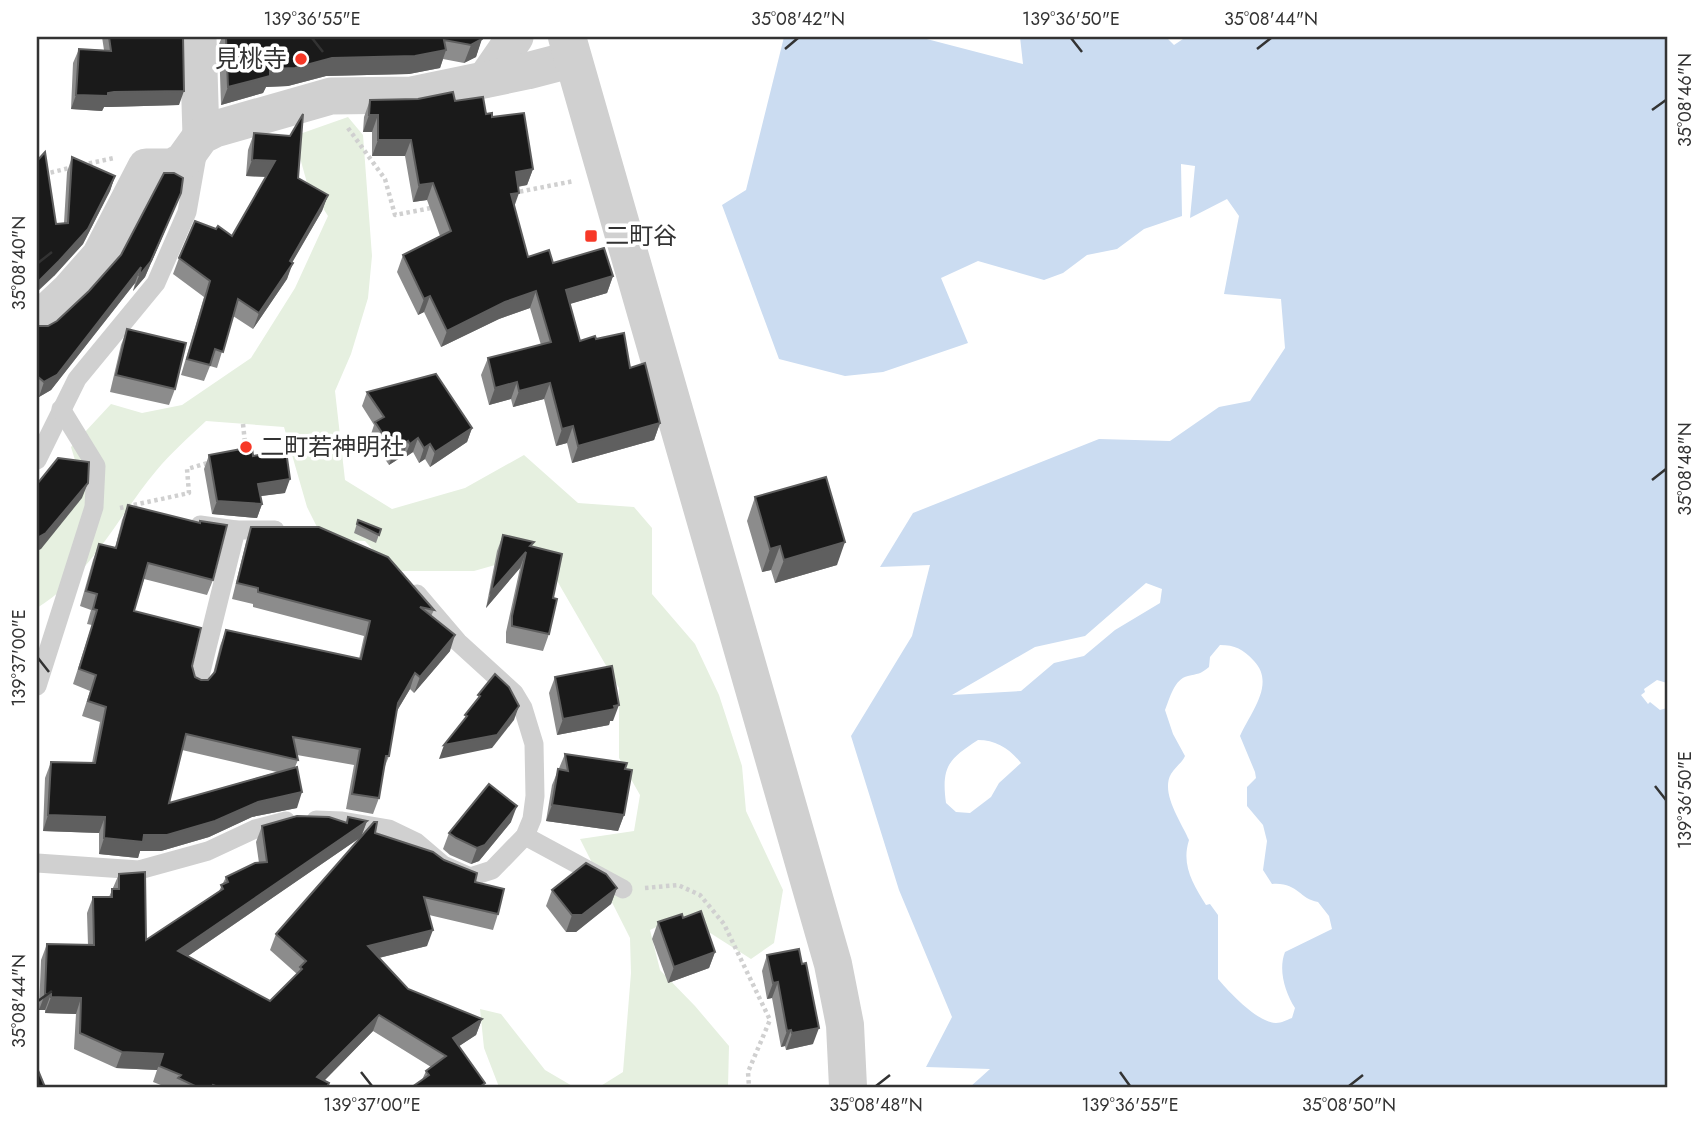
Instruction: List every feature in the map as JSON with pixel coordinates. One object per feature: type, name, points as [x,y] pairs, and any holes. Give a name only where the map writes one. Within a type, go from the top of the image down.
[{"type":"street","points":[[198,37],[201,136]]},
{"type":"street","points":[[486,79],[515,37]]},
{"type":"street","points":[[37,321],[100,256],[146,167],[172,167],[183,161],[201,136],[215,129],[331,96],[411,95],[486,79],[570,48],[833,964],[845,1025],[848,1087]]},
{"type":"lane","points":[[37,460],[77,379],[156,284],[187,212],[201,136]]},
{"type":"lane","points":[[37,686],[94,507],[96,466],[61,409]]},
{"type":"lane","points":[[187,524],[236,530],[291,530]]},
{"type":"lane","points":[[198,684],[236,530]]},
{"type":"lane","points":[[37,863],[139,870],[208,851],[255,829],[290,820],[342,821],[388,829],[416,842],[443,865],[470,877],[492,870],[525,836],[532,819],[535,796],[534,744],[523,708],[514,693],[458,642],[408,583]]},
{"type":"lane","points":[[525,836],[623,889]]},
{"type":"path","points":[[331,96],[344,123],[384,179],[395,215],[448,205]]},
{"type":"path","points":[[37,176],[112,157],[146,167]]},
{"type":"path","points":[[500,195],[606,175]]},
{"type":"path","points":[[234,455],[247,452],[243,424]]},
{"type":"path","points":[[124,508],[189,493],[187,469],[222,459]]},
{"type":"path","points":[[623,889],[678,885],[700,895],[724,924],[770,1020],[748,1072],[749,1087]]},
{"type":"green space","points":[[348,117],[363,135],[372,256],[368,298],[351,354],[335,391],[345,480],[392,509],[465,488],[524,455],[578,503],[634,507],[652,528],[652,594],[695,644],[719,695],[742,766],[746,811],[783,890],[774,943],[751,959],[682,915],[650,930],[660,970],[729,1046],[728,1087],[599,1087],[623,1072],[631,973],[630,938],[580,839],[634,831],[640,795],[619,758],[619,688],[552,572],[513,560],[474,571],[392,571],[365,541],[323,539],[307,507],[284,427],[206,421],[156,471],[74,579],[37,608],[37,538],[82,483],[71,447],[111,404],[142,413],[182,405],[251,358],[295,288],[328,216],[307,183],[294,136]]},
{"type":"green space","points":[[480,1009],[501,1014],[545,1070],[574,1087],[499,1087],[484,1048]]},
{"type":"water","points":[[784,37],[919,37],[1023,64],[1020,37],[1166,37],[1174,45],[1186,37],[1667,37],[1667,683],[1657,680],[1644,689],[1645,692],[1641,695],[1648,704],[1650,702],[1660,710],[1667,708],[1667,1087],[970,1087],[990,1069],[926,1067],[952,1017],[899,890],[851,736],[912,636],[930,565],[880,567],[913,513],[1099,439],[1170,441],[1219,407],[1250,401],[1285,348],[1281,299],[1224,294],[1239,216],[1227,199],[1190,218],[1195,166],[1181,164],[1182,216],[1144,229],[1117,249],[1087,255],[1063,273],[1044,280],[978,261],[941,278],[968,343],[883,372],[845,376],[779,359],[722,205],[746,190]],"holes":[[[1146,583],[1162,589],[1160,603],[1115,630],[1084,656],[1054,663],[1021,691],[952,695],[1035,647],[1085,636]],[[1220,645],[1234,647],[1250,657],[1260,670],[1262,689],[1240,736],[1256,778],[1247,787],[1247,806],[1263,825],[1267,841],[1263,870],[1272,884],[1293,888],[1306,898],[1318,902],[1329,916],[1332,929],[1285,952],[1282,966],[1284,981],[1295,1008],[1292,1018],[1276,1023],[1252,1012],[1218,979],[1218,915],[1210,904],[1206,905],[1190,874],[1186,858],[1189,840],[1173,808],[1168,790],[1171,774],[1185,756],[1173,734],[1165,710],[1179,681],[1209,667],[1210,657]],[[978,740],[991,742],[1007,750],[1021,763],[999,783],[991,797],[970,813],[956,812],[946,803],[946,772],[954,759]]]},
{"type":"building","points":[[109,37],[183,37],[184,91],[114,92],[108,93],[108,96],[76,95],[79,49],[111,51]]},
{"type":"building","points":[[226,37],[482,39],[471,45],[444,40],[446,50],[415,56],[332,58],[295,68],[270,69],[270,76],[228,87]]},
{"type":"building","points":[[453,92],[455,101],[483,97],[486,114],[492,113],[492,117],[524,113],[533,169],[516,172],[519,193],[511,194],[528,257],[549,250],[553,263],[604,248],[613,276],[566,290],[580,341],[595,336],[596,339],[624,333],[630,368],[645,363],[660,423],[578,446],[573,426],[562,429],[550,383],[519,391],[517,382],[495,388],[488,358],[551,342],[536,291],[505,302],[447,331],[430,296],[424,299],[403,255],[451,231],[433,183],[419,185],[411,140],[378,140],[378,115],[369,115],[370,100],[418,99]]},
{"type":"building","points":[[303,114],[298,178],[328,195],[290,261],[293,263],[259,313],[238,299],[223,352],[215,349],[210,365],[187,359],[210,281],[179,258],[195,221],[216,229],[218,226],[232,236],[275,161],[252,160],[254,133],[290,136]]},
{"type":"building","points":[[45,152],[56,224],[68,223],[72,157],[115,176],[88,229],[37,283],[37,161]]},
{"type":"building","points":[[164,173],[174,173],[183,178],[181,193],[151,261],[139,276],[141,267],[57,375],[44,382],[37,376],[37,326],[48,326],[57,321],[121,255]]},
{"type":"building","points":[[127,329],[186,343],[175,389],[116,375]]},
{"type":"building","points":[[436,374],[472,428],[435,452],[430,444],[424,448],[418,438],[410,444],[408,441],[394,451],[375,422],[384,417],[367,392]]},
{"type":"building","points":[[252,447],[253,456],[286,451],[290,479],[258,484],[262,504],[217,501],[209,455]]},
{"type":"building","points":[[58,458],[89,462],[88,483],[46,533],[37,538],[37,484]]},
{"type":"building","points":[[826,477],[845,542],[784,560],[780,546],[770,549],[755,497]]},
{"type":"building","points":[[128,505],[200,523],[227,525],[213,580],[148,563],[134,611],[201,628],[192,666],[195,677],[201,680],[208,680],[215,672],[226,630],[361,659],[370,621],[258,592],[258,588],[237,583],[251,527],[319,527],[388,557],[434,610],[420,607],[455,635],[420,677],[415,673],[398,703],[379,798],[352,794],[360,749],[293,737],[298,760],[186,734],[169,803],[297,767],[302,792],[258,802],[215,821],[167,835],[144,835],[143,842],[104,838],[105,817],[48,815],[51,762],[95,763],[106,707],[88,701],[96,675],[79,669],[97,610],[93,609],[97,594],[86,591],[99,544],[116,548]]},
{"type":"building","points":[[358,520],[381,529],[379,535],[357,524]]},
{"type":"building","points":[[503,535],[534,542],[530,546],[562,554],[553,598],[557,599],[549,634],[512,626],[526,552],[491,592]]},
{"type":"building","points":[[612,666],[619,705],[614,706],[615,709],[563,719],[555,677]]},
{"type":"building","points":[[495,674],[509,687],[519,706],[497,735],[444,745],[467,716],[465,715],[480,696],[478,695]]},
{"type":"building","points":[[565,754],[627,763],[625,769],[632,770],[624,815],[552,805],[558,769],[568,771]]},
{"type":"building","points":[[489,784],[517,806],[485,845],[477,848],[449,833]]},
{"type":"building","points":[[297,816],[329,817],[347,823],[348,817],[367,821],[178,951],[270,1001],[302,969],[300,967],[306,961],[276,934],[374,822],[377,822],[375,833],[433,852],[444,860],[477,873],[475,882],[504,889],[498,914],[424,897],[433,930],[368,946],[408,989],[482,1019],[453,1038],[485,1083],[480,1087],[412,1087],[429,1075],[426,1071],[446,1056],[379,1015],[317,1077],[329,1083],[327,1087],[197,1087],[178,1078],[181,1075],[159,1066],[163,1054],[122,1052],[80,1033],[81,998],[51,997],[51,994],[45,994],[47,944],[94,945],[93,897],[112,897],[112,889],[119,889],[119,874],[145,872],[146,940],[223,889],[221,885],[228,882],[226,877],[255,863],[267,862],[262,826]]},
{"type":"building","points":[[586,863],[606,874],[617,888],[582,915],[572,915],[552,890]]},
{"type":"building","points":[[701,911],[715,952],[674,967],[658,922],[682,914],[683,918]]},
{"type":"building","points":[[799,949],[802,964],[806,963],[819,1028],[792,1033],[791,1030],[787,1031],[778,982],[773,983],[767,955]]},
{"type":"building","points":[[37,1068],[45,1087],[37,1087]]},
{"type":"place","name":"見桃寺","points":[[301,59]]},
{"type":"place","name":"二町谷","points":[[591,236]]},
{"type":"place","name":"二町若神明社","points":[[246,447]]}]
